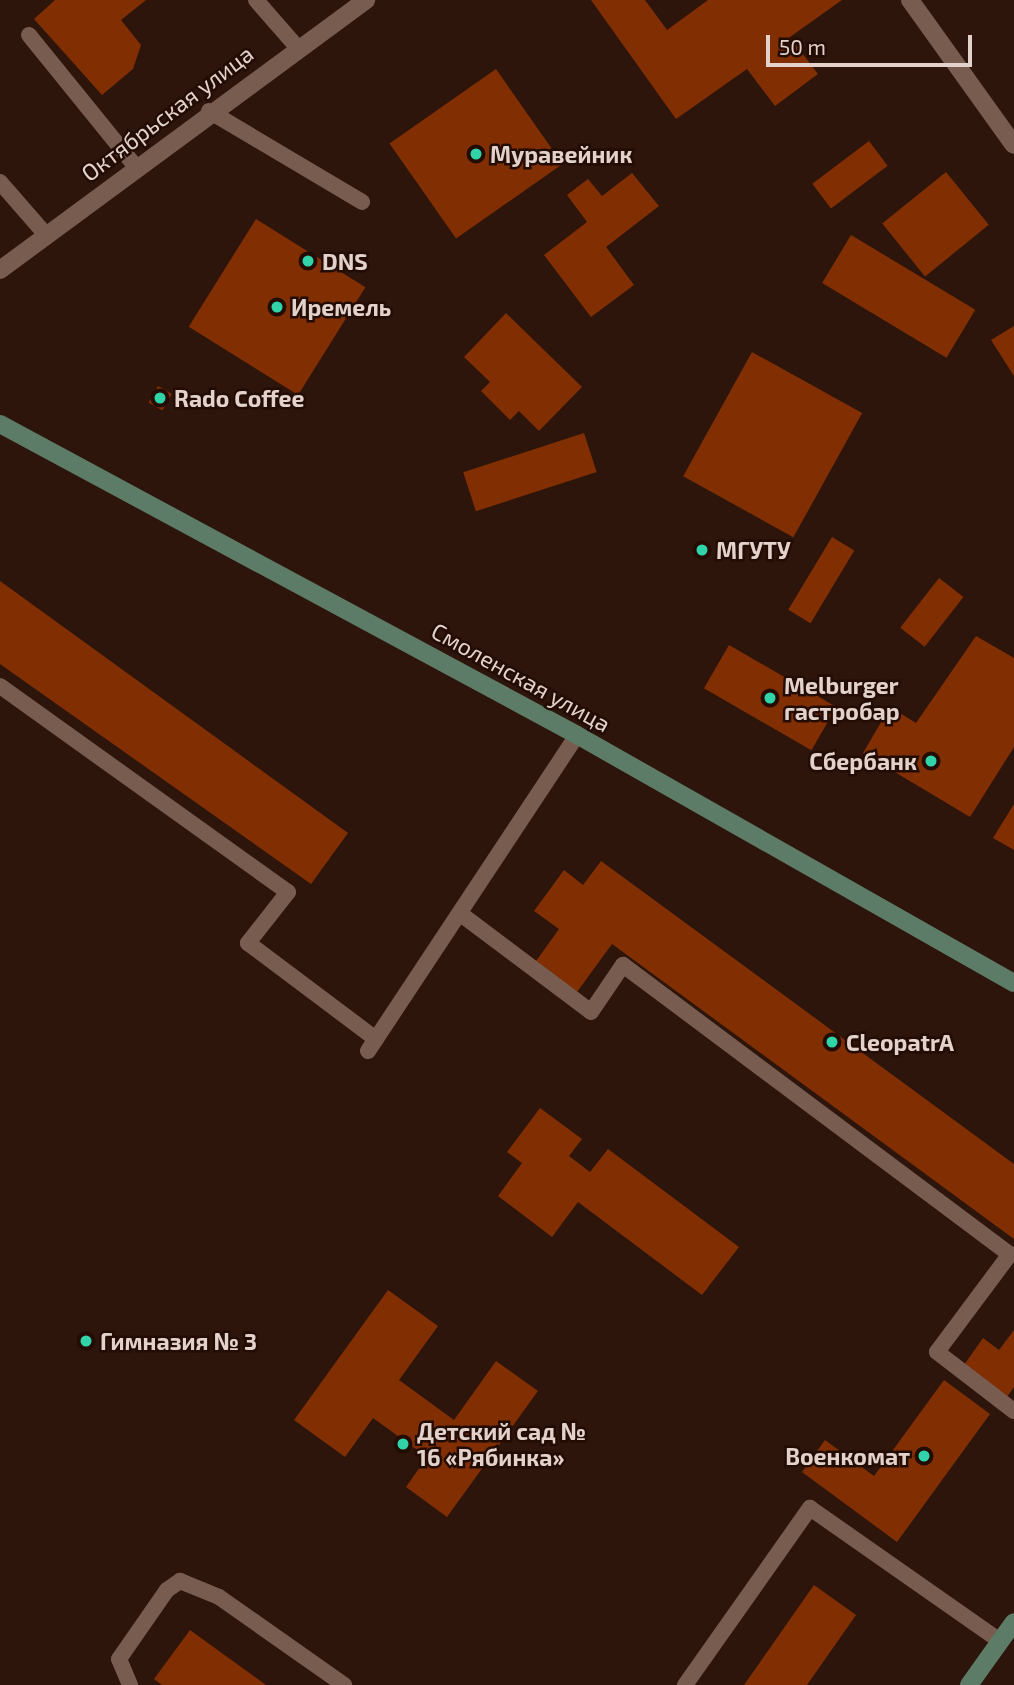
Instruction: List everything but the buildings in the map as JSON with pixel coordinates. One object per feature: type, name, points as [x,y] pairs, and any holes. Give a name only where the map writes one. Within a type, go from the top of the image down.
[{"type":"main road","name":"Смоленская улица","points":[[0,424],[577,735],[1014,983]]},
{"type":"main road","points":[[969,1685],[1014,1622]]},
{"type":"street","name":"Октябрьская улица","points":[[0,270],[209,111],[366,0]]},
{"type":"street","points":[[910,0],[1014,145]]},
{"type":"lane","points":[[256,0],[297,47]]},
{"type":"lane","points":[[29,36],[135,166]]},
{"type":"lane","points":[[209,111],[362,202]]},
{"type":"lane","points":[[0,182],[46,235]]},
{"type":"lane","points":[[0,686],[288,892],[248,943],[372,1045],[462,915],[577,735]]},
{"type":"lane","points":[[462,915],[591,1012],[623,965],[1010,1254],[937,1352],[1014,1411]]},
{"type":"lane","points":[[685,1685],[810,1508],[1000,1641]]},
{"type":"lane","points":[[130,1685],[119,1659],[167,1590],[180,1581],[219,1597],[344,1685]]},
{"type":"place","name":"Муравейник","points":[[476,154]]},
{"type":"place","name":"DNS","points":[[308,261]]},
{"type":"place","name":"Иремель","points":[[277,307]]},
{"type":"place","name":"Rado Coffee","points":[[160,398]]},
{"type":"place","name":"МГУТУ","points":[[702,550]]},
{"type":"place","name":"Melburger гастробар","points":[[770,698]]},
{"type":"place","name":"Сбербанк","points":[[931,761]]},
{"type":"place","name":"CleopatrA","points":[[832,1042]]},
{"type":"place","name":"Гимназия № 3","points":[[86,1341]]},
{"type":"place","name":"Детский сад № 16 «Рябинка»","points":[[403,1444]]},
{"type":"place","name":"Военкомат","points":[[924,1456]]}]
